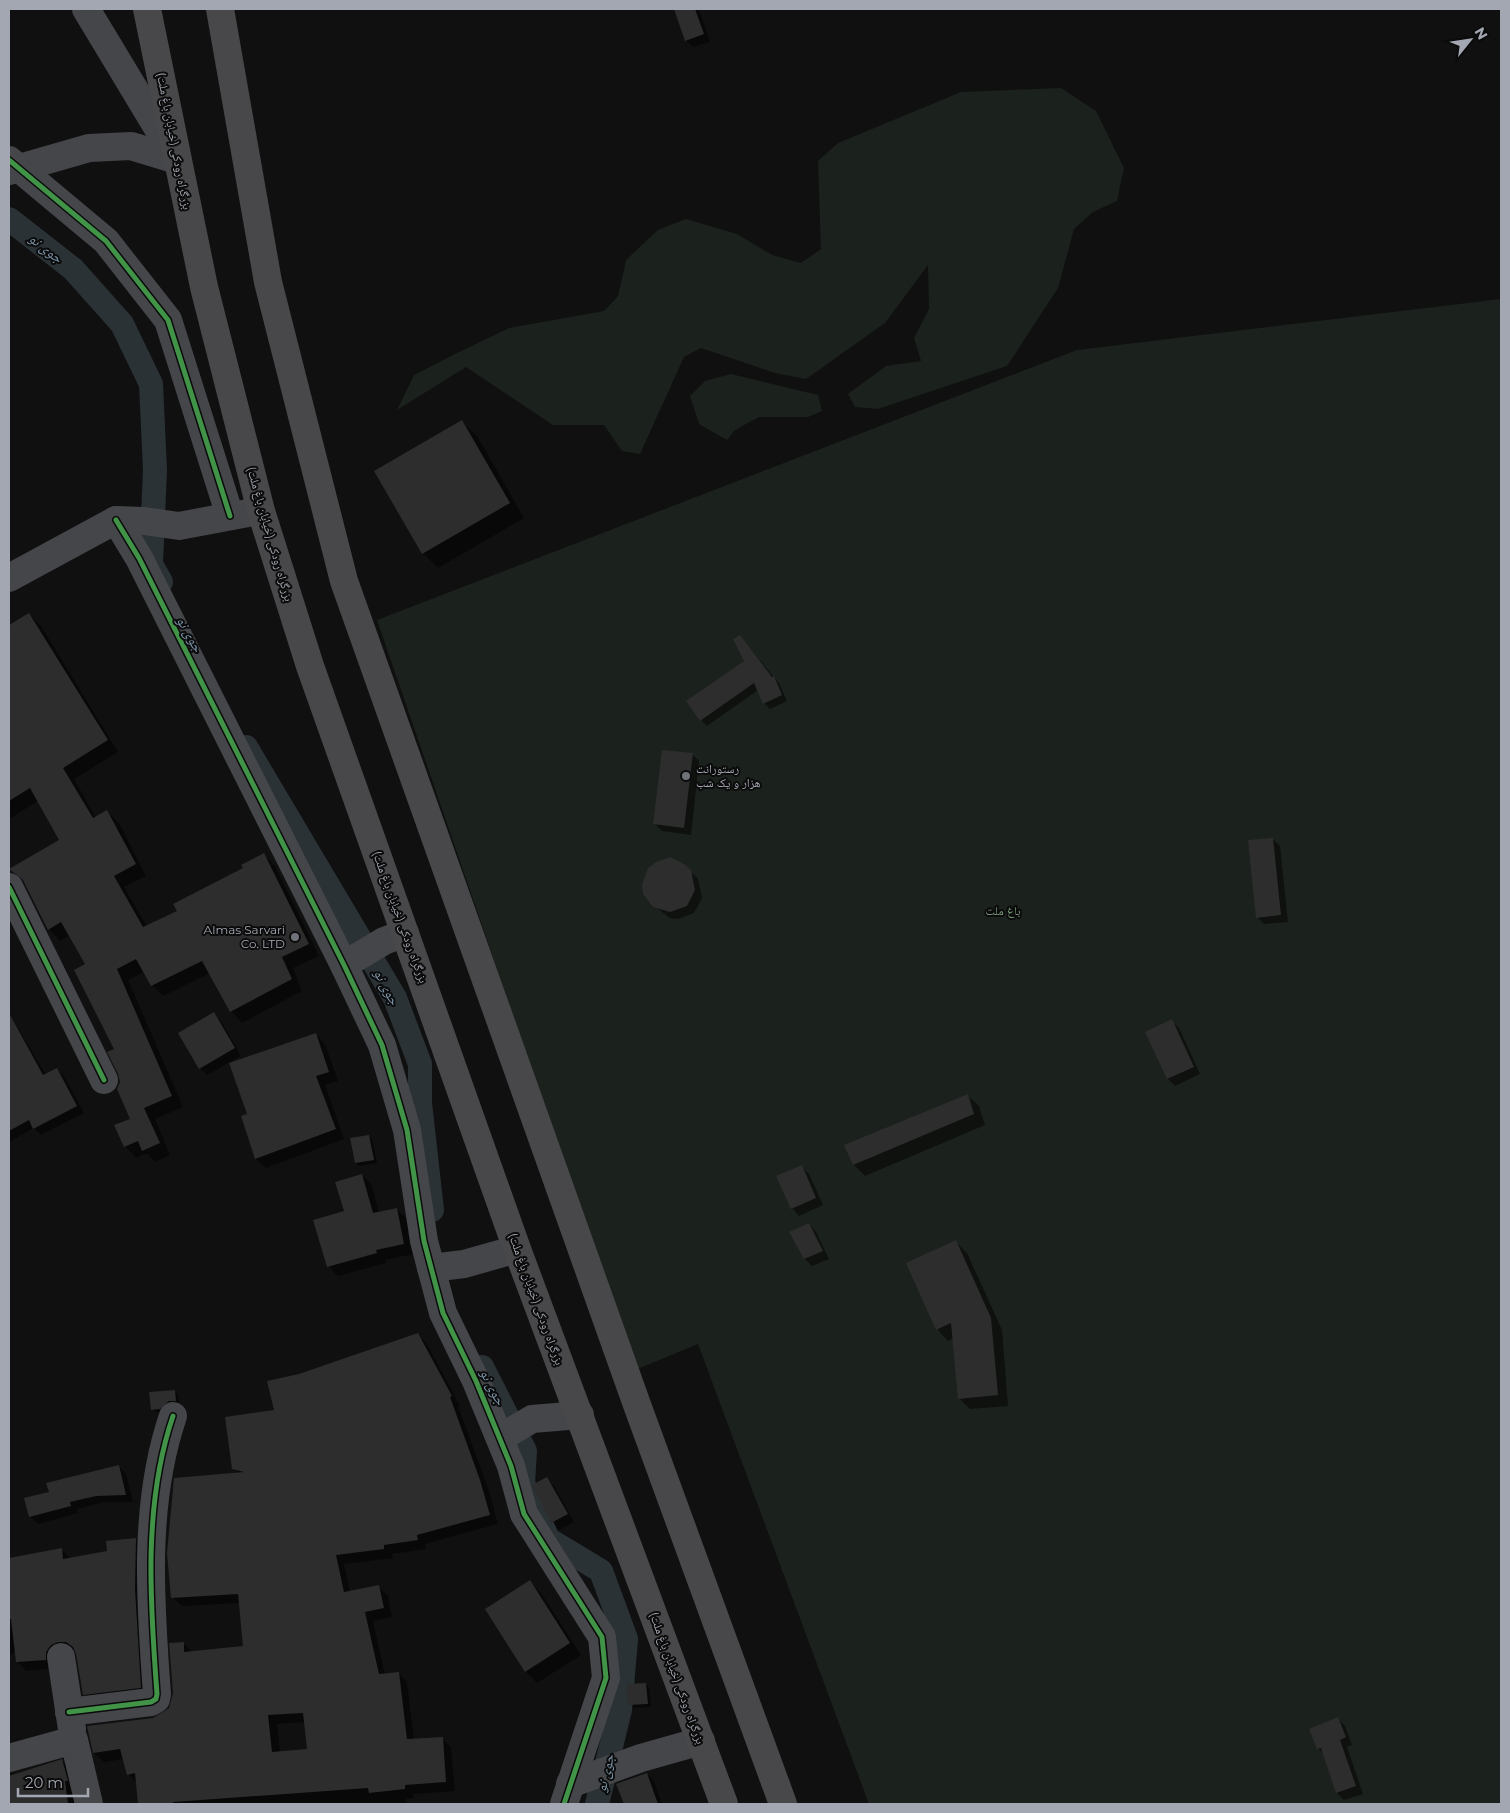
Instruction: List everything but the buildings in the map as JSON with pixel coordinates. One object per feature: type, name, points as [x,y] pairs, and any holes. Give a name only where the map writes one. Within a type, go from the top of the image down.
[{"type":"highway","name":"بزرگراه رودکی (خیابان باغ ملت)","points":[[147,9],[204,287],[261,511],[394,937],[517,1249],[724,1804]]},
{"type":"highway","points":[[220,9],[268,282],[344,582],[633,1393],[783,1804]]},
{"type":"street","points":[[86,9],[177,160]]},
{"type":"street","points":[[11,166],[89,148],[131,146],[177,160]]},
{"type":"street","points":[[11,166],[106,241],[168,320],[230,516]]},
{"type":"street","points":[[9,578],[116,520],[144,521],[179,526],[261,511]]},
{"type":"street","points":[[116,520],[139,558],[351,960],[382,1045],[407,1130],[424,1241],[434,1268],[443,1313],[476,1381],[514,1430],[511,1466],[524,1514],[602,1637],[606,1678],[576,1788]]},
{"type":"street","points":[[9,886],[104,1080]]},
{"type":"street","points":[[351,960],[394,937]]},
{"type":"street","points":[[434,1268],[464,1264],[517,1249]]},
{"type":"street","points":[[514,1430],[580,1415]]},
{"type":"street","points":[[69,1712],[156,1700],[158,1694],[152,1616],[154,1494],[162,1448],[174,1416]]},
{"type":"street","points":[[61,1657],[74,1740],[89,1804]]},
{"type":"street","points":[[9,1758],[74,1740]]},
{"type":"street","points":[[576,1788],[641,1758],[701,1741]]},
{"type":"green space","points":[[1061,88],[1096,111],[1124,168],[1117,201],[1093,212],[1074,229],[1058,288],[1007,366],[878,409],[855,407],[848,394],[886,366],[921,361],[914,338],[929,309],[928,265],[885,323],[806,379],[775,373],[701,348],[684,357],[640,454],[622,451],[604,425],[553,425],[466,367],[397,410],[414,375],[509,328],[604,311],[618,296],[626,260],[658,230],[686,219],[737,234],[772,255],[801,263],[821,249],[818,161],[838,143],[961,92]]},
{"type":"green space","name":"باغ ملت","points":[[1501,299],[1501,1804],[869,1804],[698,1344],[635,1370],[377,620],[1077,350]]},
{"type":"green space","points":[[731,374],[818,395],[822,411],[808,417],[759,417],[735,430],[727,440],[699,424],[690,396],[705,381]]},
{"type":"waterway","name":"جوی نو","points":[[9,219],[73,269],[122,324],[151,384],[155,470],[151,564],[161,582]]},
{"type":"waterway","name":"جوی نو","points":[[246,747],[395,998],[420,1064],[420,1103],[432,1210]]},
{"type":"waterway","name":"جوی نو","points":[[482,1367],[525,1451],[523,1483],[548,1539],[601,1571],[626,1639],[620,1710],[597,1804]]},
{"type":"cycle path","points":[[9,160],[106,241],[168,320],[230,516]]},
{"type":"cycle path","points":[[116,520],[139,558],[344,965],[382,1045],[407,1130],[424,1241],[443,1313],[476,1381],[511,1466],[524,1514],[602,1637],[606,1678],[564,1804]]},
{"type":"cycle path","points":[[9,887],[104,1080]]},
{"type":"cycle path","points":[[69,1712],[151,1702],[156,1699],[151,1589],[153,1518],[163,1449],[173,1416]]},
{"type":"place","name":"رستورانت هزار و یک شب","points":[[686,776]]},
{"type":"place","name":"Almas Sarvari Co. LTD","points":[[295,937]]}]
